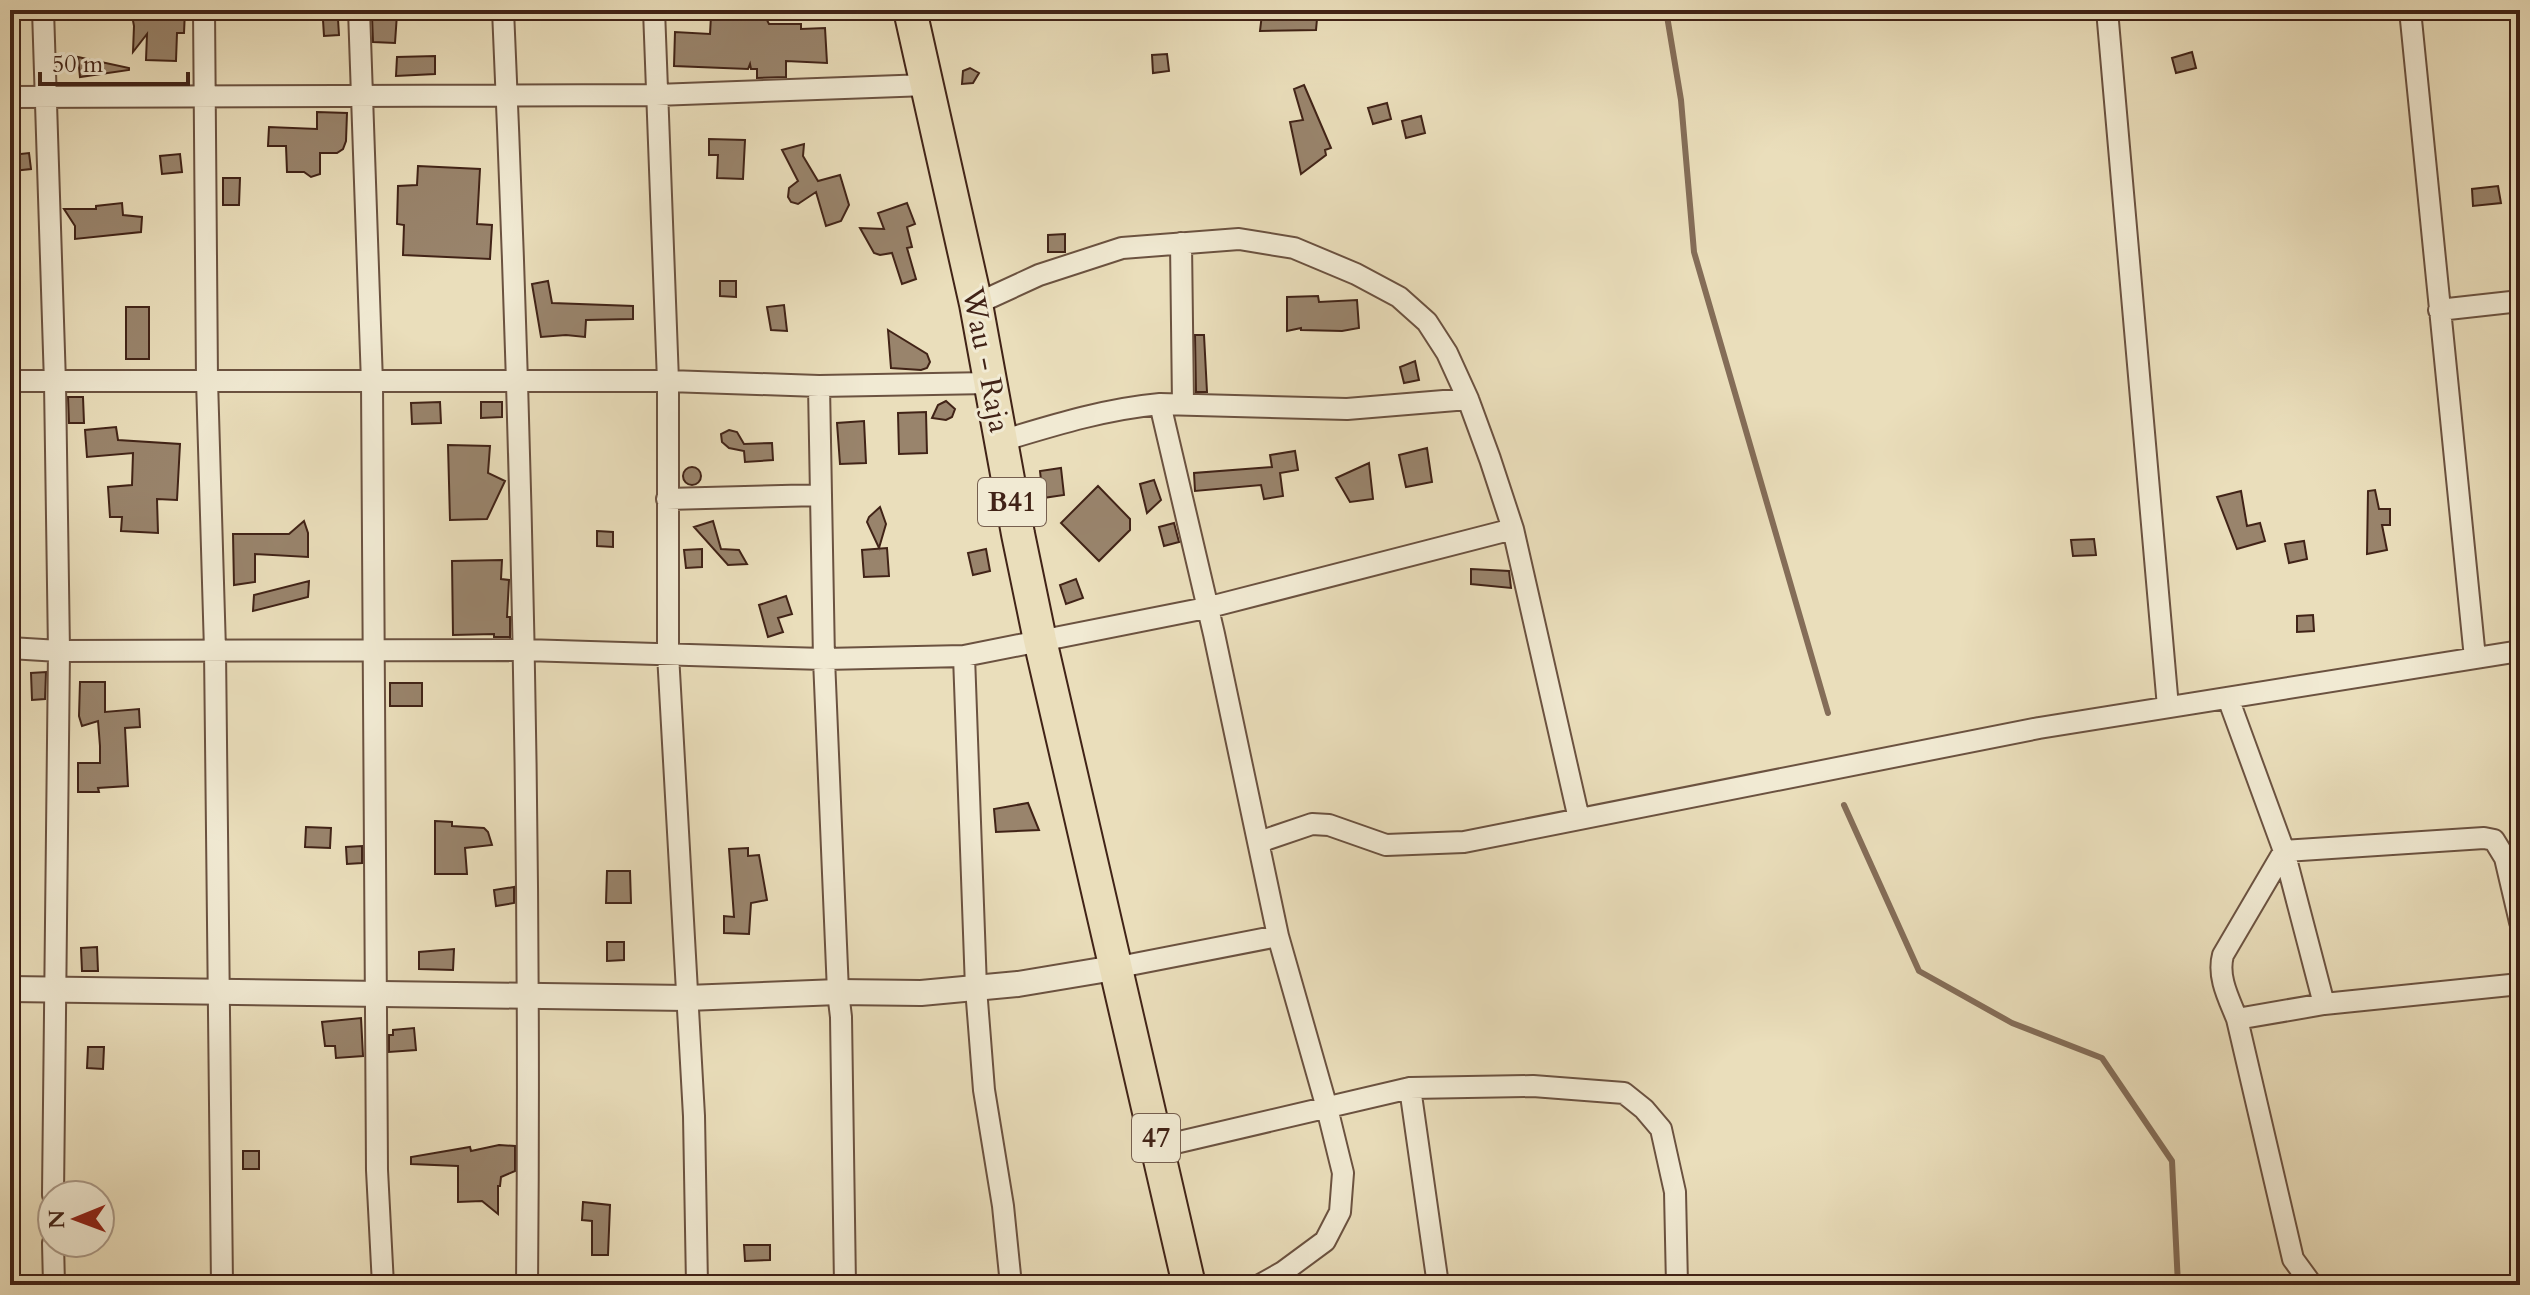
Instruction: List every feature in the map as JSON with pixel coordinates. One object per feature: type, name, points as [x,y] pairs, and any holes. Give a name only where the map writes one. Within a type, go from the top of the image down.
[{"type":"main road","name":"Wau - Raja","points":[[910,10],[976,304],[1040,640],[1117,980]]},
{"type":"main road","name":"47","points":[[1117,980],[1189,1285]]},
{"type":"street","points":[[43,10],[55,383],[59,651],[53,1179]]},
{"type":"street","points":[[204,10],[222,1285]]},
{"type":"street","points":[[359,10],[372,383],[377,1170],[383,1285]]},
{"type":"street","points":[[503,10],[518,381],[524,650],[530,997],[527,1285]]},
{"type":"street","points":[[654,10],[668,381],[668,654],[694,1116],[697,1285]]},
{"type":"street","points":[[2107,10],[2168,707]]},
{"type":"street","points":[[2410,10],[2475,658]]},
{"type":"street","points":[[10,97],[656,95],[927,85]]},
{"type":"street","points":[[976,304],[1039,275],[1122,248],[1239,239],[1294,248],[1356,274],[1399,297],[1427,322],[1447,353],[1468,399],[1513,529],[1579,819]]},
{"type":"street","points":[[1181,243],[1183,403]]},
{"type":"street","points":[[2439,310],[2520,301]]},
{"type":"street","points":[[10,381],[668,381],[819,386],[990,383]]},
{"type":"street","points":[[819,386],[824,659],[841,1017],[845,1285]]},
{"type":"street","points":[[1001,441],[1078,417],[1160,404],[1347,409],[1468,399]]},
{"type":"street","points":[[1160,404],[1214,634],[1278,936],[1343,1173],[1340,1212],[1325,1241],[1260,1285]]},
{"type":"street","points":[[667,499],[821,495]]},
{"type":"street","points":[[10,648],[59,651],[524,650],[824,659],[964,656],[1206,608],[1513,529]]},
{"type":"street","points":[[1259,842],[1312,824],[1329,825],[1386,845],[1464,842],[2039,728],[2520,651]]},
{"type":"street","points":[[964,656],[976,988],[984,1090],[1003,1206],[1011,1285]]},
{"type":"street","points":[[2228,698],[2284,851],[2324,1004]]},
{"type":"street","points":[[2284,851],[2484,838],[2494,840],[2505,858],[2520,922]]},
{"type":"street","points":[[2284,851],[2223,955],[2220,967],[2237,1019],[2293,1259],[2312,1285]]},
{"type":"street","points":[[10,989],[687,998],[838,992],[921,993],[1055,979],[1117,980],[1278,936]]},
{"type":"street","points":[[2237,1019],[2324,1004],[2520,984]]},
{"type":"street","points":[[1158,1147],[1410,1088],[1533,1086],[1624,1093],[1644,1109],[1661,1129],[1675,1192],[1677,1285]]},
{"type":"street","points":[[1410,1088],[1438,1285]]},
{"type":"street","points":[[53,1259],[54,1285]]},
{"type":"building","points":[[131,10],[185,10],[184,33],[177,33],[176,61],[146,60],[147,34],[133,52]]},
{"type":"building","points":[[397,14],[395,43],[373,42],[372,16]]},
{"type":"building","points":[[736,14],[764,14],[769,24],[801,24],[801,29],[825,28],[827,63],[786,61],[786,77],[757,78],[757,69],[751,69],[750,64],[748,69],[674,66],[675,32],[710,34],[711,16],[736,17]]},
{"type":"building","points":[[1262,14],[1317,19],[1316,30],[1260,31]]},
{"type":"building","points":[[338,19],[339,35],[324,36],[323,20]]},
{"type":"building","points":[[2192,52],[2196,68],[2176,73],[2172,58]]},
{"type":"building","points":[[1167,54],[1169,71],[1153,73],[1152,55]]},
{"type":"building","points":[[435,56],[435,74],[396,76],[397,57]]},
{"type":"building","points":[[78,57],[129,68],[129,70],[80,77]]},
{"type":"building","points":[[970,68],[979,73],[973,83],[962,84],[963,71]]},
{"type":"building","points":[[1304,85],[1331,148],[1325,150],[1326,155],[1301,174],[1290,122],[1303,120],[1294,89]]},
{"type":"building","points":[[1387,103],[1391,119],[1373,124],[1368,108]]},
{"type":"building","points":[[317,112],[347,113],[343,149],[337,153],[320,153],[320,174],[311,177],[304,172],[287,172],[286,146],[268,146],[269,127],[317,129]]},
{"type":"building","points":[[1421,116],[1425,133],[1406,138],[1402,121]]},
{"type":"building","points":[[709,139],[745,140],[743,179],[717,178],[718,155],[709,155]]},
{"type":"building","points":[[804,144],[803,156],[818,181],[840,175],[849,205],[841,221],[826,226],[816,192],[798,204],[788,197],[789,188],[798,181],[782,150]]},
{"type":"building","points":[[29,153],[31,169],[13,171],[12,155]]},
{"type":"building","points":[[180,154],[182,172],[162,174],[160,156]]},
{"type":"building","points":[[418,166],[480,169],[477,224],[492,225],[490,259],[403,255],[404,225],[397,224],[398,186],[417,185]]},
{"type":"building","points":[[223,178],[240,178],[239,205],[223,205]]},
{"type":"building","points":[[2498,186],[2501,203],[2473,206],[2472,189]]},
{"type":"building","points":[[122,203],[123,215],[142,217],[141,232],[75,239],[75,226],[64,209],[96,209],[96,206]]},
{"type":"building","points":[[907,203],[915,224],[907,227],[912,247],[907,248],[916,279],[902,284],[892,253],[874,253],[860,228],[884,229],[878,213]]},
{"type":"building","points":[[1065,234],[1065,252],[1048,252],[1048,235]]},
{"type":"building","points":[[548,281],[552,303],[633,306],[633,319],[586,320],[585,337],[541,337],[532,284]]},
{"type":"building","points":[[720,281],[736,281],[736,297],[720,296]]},
{"type":"building","points":[[1318,296],[1319,302],[1357,300],[1359,328],[1342,331],[1301,328],[1287,331],[1287,297]]},
{"type":"building","points":[[784,305],[787,331],[771,330],[767,307]]},
{"type":"building","points":[[126,307],[149,307],[149,359],[126,359]]},
{"type":"building","points":[[888,330],[927,354],[930,362],[927,368],[891,368]]},
{"type":"building","points":[[1195,335],[1204,335],[1207,392],[1196,392]]},
{"type":"building","points":[[1415,361],[1419,380],[1404,383],[1400,367]]},
{"type":"building","points":[[68,397],[83,397],[84,423],[69,423]]},
{"type":"building","points":[[946,401],[955,409],[952,417],[946,420],[932,418],[938,405]]},
{"type":"building","points":[[440,402],[441,423],[412,424],[411,403]]},
{"type":"building","points":[[481,402],[502,402],[502,417],[481,418]]},
{"type":"building","points":[[926,412],[927,453],[899,454],[898,413]]},
{"type":"building","points":[[864,421],[866,463],[840,464],[837,423]]},
{"type":"building","points":[[116,427],[118,440],[180,444],[177,500],[157,499],[158,533],[121,531],[122,517],[110,517],[108,487],[132,485],[133,453],[87,457],[85,430]]},
{"type":"building","points":[[729,430],[737,432],[744,444],[772,443],[773,460],[745,462],[744,451],[729,448],[722,442],[721,434]]},
{"type":"building","points":[[448,445],[490,446],[488,473],[505,481],[487,519],[450,520]]},
{"type":"building","points":[[1427,448],[1432,482],[1406,487],[1399,455]]},
{"type":"building","points":[[1295,451],[1298,470],[1280,473],[1283,496],[1264,499],[1261,485],[1195,491],[1194,473],[1272,467],[1270,455]]},
{"type":"building","points":[[1369,463],[1373,499],[1350,502],[1336,478]]},
{"type":"building","points":[[688,467],[696,467],[701,476],[699,483],[688,485],[683,480],[683,472]]},
{"type":"building","points":[[1061,468],[1064,495],[1043,498],[1040,471]]},
{"type":"building","points":[[1154,480],[1161,500],[1147,513],[1140,484]]},
{"type":"building","points":[[1098,486],[1130,519],[1130,530],[1099,561],[1061,523]]},
{"type":"building","points":[[2375,490],[2379,509],[2390,509],[2390,525],[2382,525],[2387,550],[2367,554],[2368,491]]},
{"type":"building","points":[[2241,491],[2247,526],[2260,523],[2265,541],[2237,549],[2217,497]]},
{"type":"building","points":[[880,507],[886,524],[879,548],[867,522]]},
{"type":"building","points":[[304,521],[308,533],[308,557],[255,554],[255,582],[234,585],[233,534],[289,534]]},
{"type":"building","points":[[713,521],[721,549],[739,550],[747,564],[728,565],[694,527]]},
{"type":"building","points":[[1174,523],[1179,542],[1164,546],[1159,527]]},
{"type":"building","points":[[597,531],[613,532],[613,547],[597,546]]},
{"type":"building","points":[[2094,539],[2096,555],[2073,556],[2071,540]]},
{"type":"building","points":[[2304,541],[2307,559],[2289,563],[2285,544]]},
{"type":"building","points":[[887,548],[889,576],[864,577],[862,550]]},
{"type":"building","points":[[702,549],[702,567],[686,568],[684,550]]},
{"type":"building","points":[[986,549],[990,571],[973,575],[968,553]]},
{"type":"building","points":[[502,560],[501,579],[509,580],[507,617],[510,617],[510,637],[494,637],[494,634],[453,635],[452,561]]},
{"type":"building","points":[[1471,569],[1509,571],[1511,588],[1471,584]]},
{"type":"building","points":[[1076,579],[1083,598],[1066,604],[1060,585]]},
{"type":"building","points":[[309,581],[308,597],[253,611],[254,595]]},
{"type":"building","points":[[786,596],[792,614],[778,618],[783,632],[768,637],[759,605]]},
{"type":"building","points":[[2313,615],[2314,631],[2297,632],[2297,616]]},
{"type":"building","points":[[46,672],[45,699],[32,700],[31,673]]},
{"type":"building","points":[[80,682],[105,682],[105,712],[139,709],[140,727],[125,728],[128,786],[98,788],[99,792],[78,792],[78,763],[100,763],[98,721],[82,726],[79,716]]},
{"type":"building","points":[[390,683],[422,683],[422,706],[390,706]]},
{"type":"building","points":[[1028,803],[1039,830],[996,832],[994,809]]},
{"type":"building","points":[[435,821],[452,822],[452,826],[484,828],[488,832],[492,845],[465,848],[467,874],[435,874]]},
{"type":"building","points":[[306,827],[331,828],[330,848],[305,847]]},
{"type":"building","points":[[362,846],[362,863],[347,864],[346,847]]},
{"type":"building","points":[[748,848],[748,856],[759,855],[767,900],[751,903],[749,934],[724,933],[724,916],[734,917],[729,849]]},
{"type":"building","points":[[607,871],[630,871],[631,903],[606,903]]},
{"type":"building","points":[[514,887],[514,903],[496,906],[494,890]]},
{"type":"building","points":[[607,942],[624,942],[624,960],[607,961]]},
{"type":"building","points":[[97,947],[98,971],[82,971],[81,948]]},
{"type":"building","points":[[454,949],[453,970],[419,969],[419,952]]},
{"type":"building","points":[[361,1018],[363,1056],[336,1058],[335,1046],[325,1046],[322,1022]]},
{"type":"building","points":[[414,1028],[416,1050],[389,1052],[389,1035],[393,1035],[393,1030]]},
{"type":"building","points":[[88,1047],[104,1047],[103,1069],[87,1068]]},
{"type":"building","points":[[499,1145],[515,1146],[515,1171],[501,1177],[498,1214],[482,1201],[458,1202],[458,1166],[411,1164],[411,1157]]},
{"type":"building","points":[[243,1151],[259,1151],[259,1169],[243,1169]]},
{"type":"building","points":[[583,1202],[610,1205],[608,1255],[592,1255],[592,1221],[582,1220]]},
{"type":"building","points":[[744,1245],[770,1245],[770,1260],[745,1261]]},
{"type":"waterway","points":[[1666,10],[1681,100],[1694,252],[1828,713]]},
{"type":"waterway","points":[[1844,805],[1919,971],[2012,1023],[2102,1058],[2172,1161],[2178,1285]]}]
